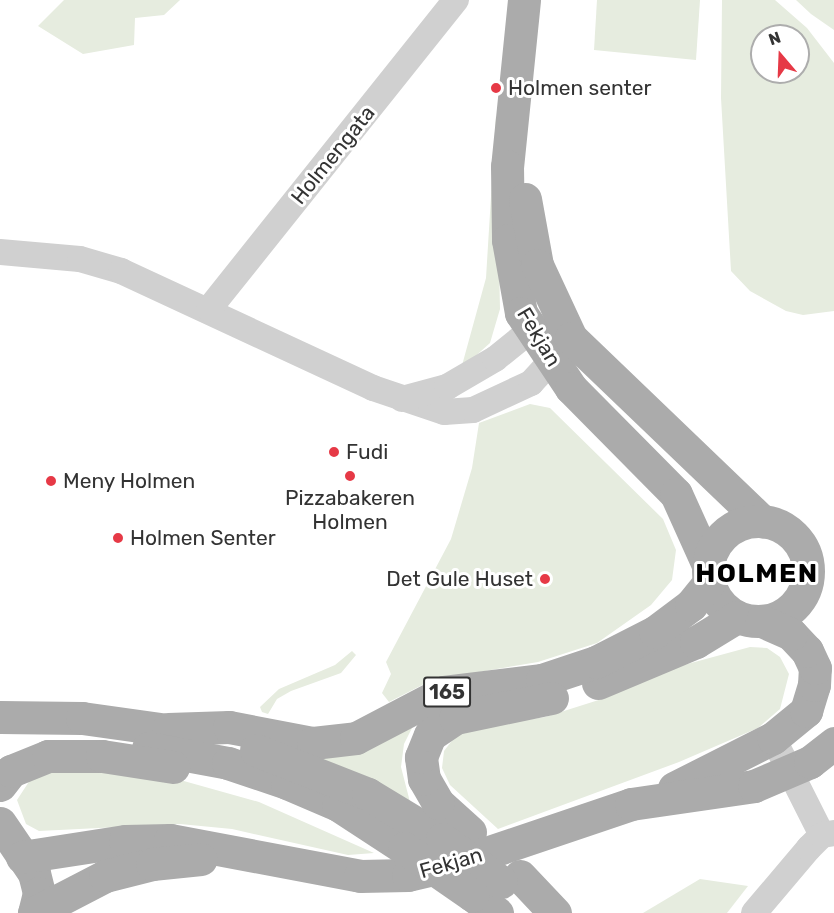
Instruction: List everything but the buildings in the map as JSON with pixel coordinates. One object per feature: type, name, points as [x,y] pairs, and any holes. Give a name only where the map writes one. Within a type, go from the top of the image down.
[{"type":"main road","name":"Fekjan","points":[[524,0],[517,57],[529,234],[554,338],[571,388],[676,494],[708,574]]},
{"type":"main road","name":"Fekjan","points":[[554,338],[762,521]]},
{"type":"main road","points":[[807,560],[803,592],[793,607],[779,617],[750,619],[719,603],[708,574],[720,538],[732,528],[762,521],[791,533],[807,560],[834,586]]},
{"type":"main road","name":"165","points":[[168,729],[229,727],[312,743],[356,738],[444,692],[542,680],[596,662],[655,632],[691,605],[708,574]]},
{"type":"main road","name":"Fekjan","points":[[651,800],[773,738],[806,711],[814,685],[815,668],[807,651],[790,634],[750,619]]},
{"type":"main road","name":"165","points":[[555,913],[498,892],[456,836],[424,779],[423,748],[440,726],[471,713],[560,696],[602,682],[750,619]]},
{"type":"main road","name":"165","points":[[0,717],[82,718],[168,729],[292,762],[368,794],[456,836]]},
{"type":"main road","name":"165","points":[[0,739],[116,743],[228,764],[338,805],[404,848],[537,913]]},
{"type":"main road","name":"Fekjan","points":[[13,853],[125,841],[170,840],[360,876],[408,875],[651,800],[754,786],[789,774],[834,743]]},
{"type":"main road","name":"165","points":[[0,785],[11,771],[48,756],[102,756],[213,775],[330,816],[360,821]]},
{"type":"main road","points":[[0,823],[13,853],[34,873],[39,893],[34,913]]},
{"type":"main road","name":"Fekjan","points":[[34,913],[82,886],[129,869],[244,855]]},
{"type":"street","name":"Holmengata","points":[[209,309],[456,0]]},
{"type":"street","points":[[0,252],[80,259],[121,272],[209,309],[402,399],[444,412],[473,410],[531,382],[554,338]]},
{"type":"street","points":[[402,399],[447,387],[495,359],[554,338]]},
{"type":"street","points":[[754,913],[828,834],[789,774],[773,738]]},
{"type":"shaded area","points":[[64,0],[180,0],[164,15],[135,18],[134,45],[83,54],[38,26]]},
{"type":"shaded area","points":[[597,0],[700,0],[696,60],[594,50]]},
{"type":"shaded area","points":[[722,0],[775,0],[802,24],[750,24],[750,84],[810,84],[810,32],[834,63],[834,311],[803,315],[786,311],[750,291],[731,271],[721,98]]},
{"type":"shaded area","points":[[796,0],[834,0],[834,30],[811,14]]},
{"type":"shaded area","points":[[496,115],[500,309],[490,343],[461,369],[486,278]]},
{"type":"shaded area","points":[[530,404],[550,408],[663,519],[676,550],[672,580],[651,605],[597,643],[538,662],[432,680],[389,702],[382,693],[391,674],[386,662],[451,539],[472,468],[479,423]]},
{"type":"shaded area","points":[[750,647],[767,648],[780,657],[789,674],[780,709],[758,728],[679,762],[498,829],[450,785],[442,768],[444,751],[454,738],[474,728],[545,717],[605,698],[680,666]]},
{"type":"shaded area","points":[[352,651],[356,655],[341,673],[291,691],[277,699],[268,714],[262,712],[260,707],[279,689],[335,665]]},
{"type":"shaded area","points":[[413,726],[404,744],[401,767],[410,802],[320,758]]},
{"type":"shaded area","points":[[58,767],[166,776],[259,802],[374,853],[348,855],[232,829],[180,824],[39,831],[26,824],[17,800],[32,777]]},
{"type":"shaded area","points":[[700,879],[748,886],[727,913],[643,913]]},
{"type":"place","name":"Holmen senter","points":[[496,88]]},
{"type":"place","name":"Fudi","points":[[334,452]]},
{"type":"place","name":"Pizzabakeren Holmen","points":[[350,476]]},
{"type":"place","name":"Meny Holmen","points":[[51,481]]},
{"type":"place","name":"Holmen Senter","points":[[118,538]]},
{"type":"place","name":"Det Gule Huset","points":[[545,579]]},
{"type":"district","name":"HOLMEN","points":[[757,574]]}]
